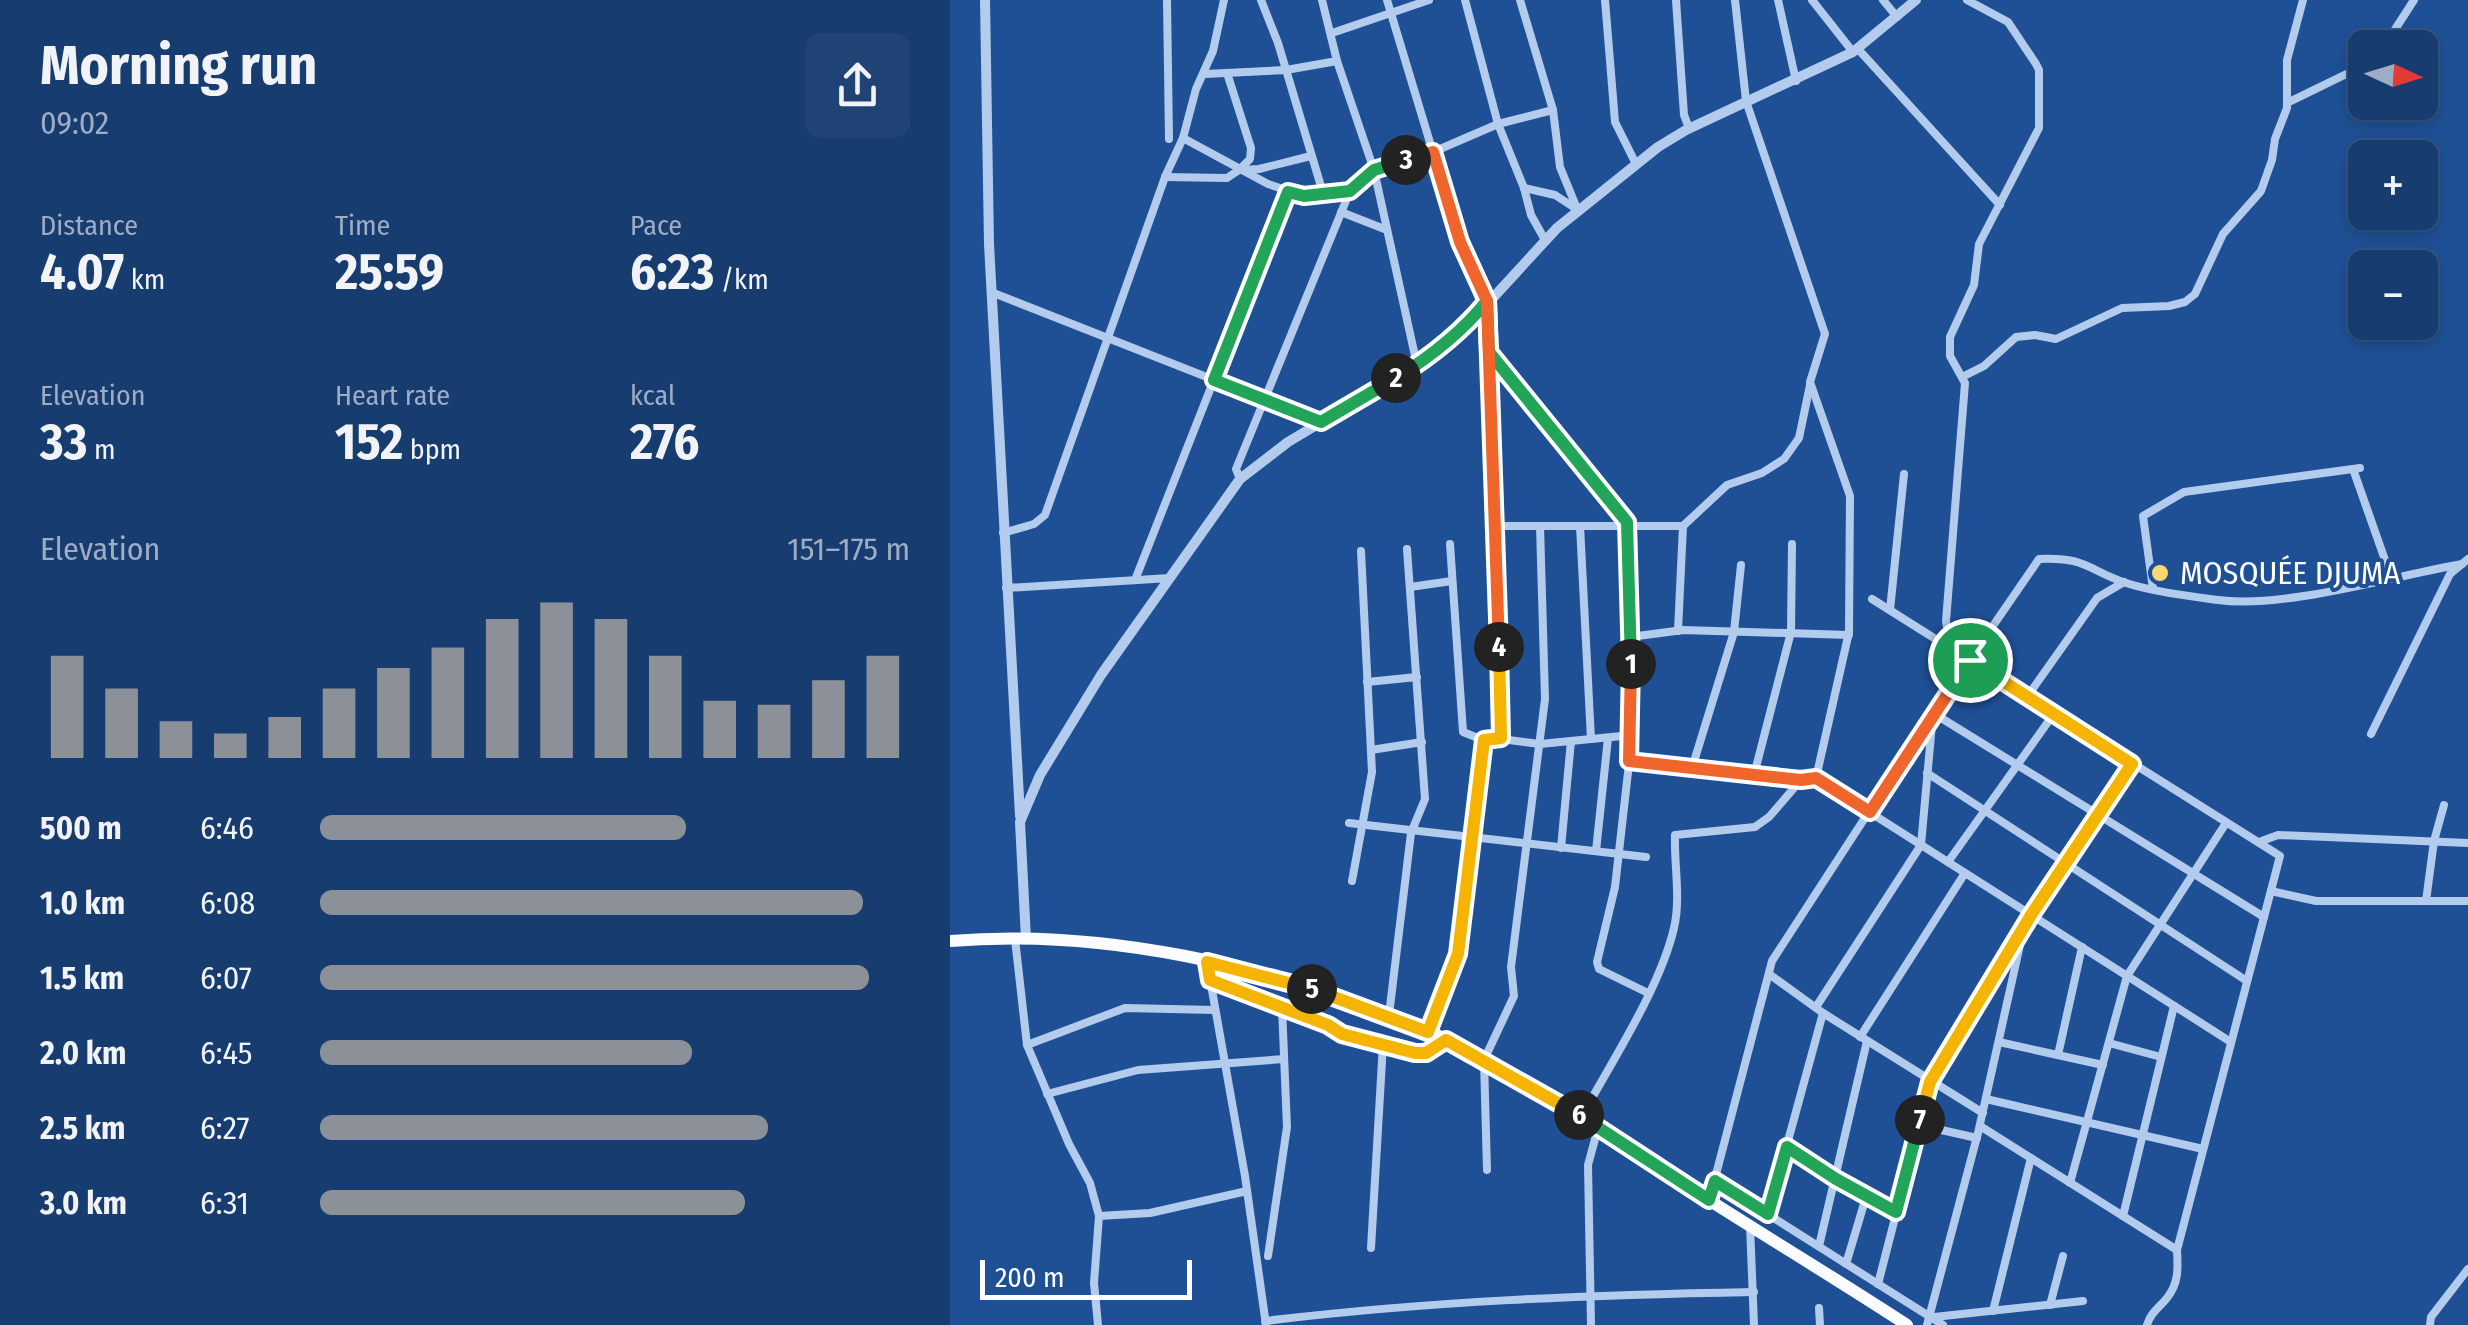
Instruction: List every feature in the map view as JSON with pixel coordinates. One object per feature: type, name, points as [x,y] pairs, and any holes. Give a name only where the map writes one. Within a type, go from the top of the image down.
[{"type":"main road","points":[[950,942],[1021,939],[1102,945],[1207,962],[1275,977],[1389,1016],[1446,1040],[1582,1116],[1907,1325]]},
{"type":"street","points":[[986,0],[991,292],[1020,822],[1027,1045],[1090,1183],[1099,1216],[1094,1284],[1098,1325]]},
{"type":"street","points":[[1167,0],[1170,139]]},
{"type":"street","points":[[1003,533],[1034,524],[1046,515],[1165,176],[1184,138],[1224,0]]},
{"type":"street","points":[[1261,0],[1322,192]]},
{"type":"street","points":[[1322,0],[1337,61],[1374,170],[1417,365]]},
{"type":"street","points":[[1388,0],[1460,242],[1487,301],[1501,738]]},
{"type":"street","points":[[1332,33],[1429,0]]},
{"type":"street","points":[[1465,0],[1498,124],[1532,215],[1546,240]]},
{"type":"street","points":[[1520,0],[1552,110],[1560,167],[1578,210]]},
{"type":"street","points":[[1605,0],[1615,122],[1636,164]]},
{"type":"street","points":[[1676,0],[1684,116],[1689,128]]},
{"type":"street","points":[[1497,526],[1683,526],[1727,485],[1784,459],[1799,438],[1825,334],[1746,100],[1734,0]]},
{"type":"street","points":[[1778,0],[1796,80]]},
{"type":"street","points":[[1812,0],[2000,205]]},
{"type":"street","points":[[1884,0],[1897,17]]},
{"type":"street","points":[[1020,822],[1040,775],[1069,724],[1240,480],[1288,442],[1417,365],[1468,324],[1578,210],[1636,164],[1689,128],[1855,50],[1916,0]]},
{"type":"street","points":[[1950,647],[1946,621],[1965,384],[1950,356],[1950,337],[1974,285],[1979,244],[2039,128],[2039,70],[2008,22],[1967,0]]},
{"type":"street","points":[[1962,377],[1984,366],[2016,337],[2056,339],[2122,308],[2186,302],[2196,294],[2223,234],[2261,191],[2287,103],[2287,60],[2303,0]]},
{"type":"street","points":[[2395,30],[2414,0]]},
{"type":"street","points":[[1205,74],[1286,70],[1337,61]]},
{"type":"street","points":[[1165,176],[1227,178],[1250,159],[1251,148],[1227,72]]},
{"type":"street","points":[[2287,103],[2348,73]]},
{"type":"street","points":[[1240,480],[1236,469],[1350,191],[1374,170],[1433,152],[1498,124],[1552,110]]},
{"type":"street","points":[[1184,138],[1239,170],[1288,192],[1304,196],[1350,191]]},
{"type":"street","points":[[1239,170],[1311,156]]},
{"type":"street","points":[[1524,188],[1566,200],[1578,210]]},
{"type":"street","points":[[1134,580],[1288,192]]},
{"type":"street","points":[[1341,212],[1387,230]]},
{"type":"street","points":[[991,292],[1321,422]]},
{"type":"street","points":[[1489,352],[1628,526],[1632,735],[1615,887],[1598,962],[1599,969],[1648,993]]},
{"type":"street","points":[[1810,382],[1850,496],[1849,636],[1816,778]]},
{"type":"street","points":[[2154,588],[2142,516],[2184,492],[2356,469],[2391,577]]},
{"type":"street","points":[[1890,610],[1904,474]]},
{"type":"street","points":[[1488,1170],[1484,1060],[1514,996],[1511,968],[1545,699],[1540,526]]},
{"type":"street","points":[[1580,526],[1591,740]]},
{"type":"street","points":[[1678,631],[1683,526]]},
{"type":"street","points":[[1450,544],[1463,732],[1484,740],[1501,738],[1540,744],[1632,735]]},
{"type":"street","points":[[1754,774],[1790,634],[1792,544]]},
{"type":"street","points":[[1389,1016],[1412,830],[1425,799],[1406,549]]},
{"type":"street","points":[[1352,881],[1372,772],[1360,551]]},
{"type":"street","points":[[1709,1200],[1772,962],[1932,713],[2039,560],[2068,558],[2124,582],[2237,602],[2298,596],[2465,562]]},
{"type":"street","points":[[2371,734],[2450,574],[2465,562]]},
{"type":"street","points":[[1692,768],[1734,632],[1741,564]]},
{"type":"street","points":[[1006,588],[1170,578]]},
{"type":"street","points":[[1410,587],[1452,581]]},
{"type":"street","points":[[2027,697],[2096,598],[2124,582]]},
{"type":"street","points":[[1872,599],[2280,856],[2177,1250],[2178,1280],[2151,1313],[2147,1325]]},
{"type":"street","points":[[1630,637],[1678,631],[1849,636]]},
{"type":"street","points":[[1368,682],[1416,677]]},
{"type":"street","points":[[1932,713],[2264,918]]},
{"type":"street","points":[[1768,1214],[1820,1010],[1921,845],[1932,713]]},
{"type":"street","points":[[1948,862],[2053,714]]},
{"type":"street","points":[[1596,852],[1608,738]]},
{"type":"street","points":[[1428,1032],[1458,954],[1484,740]]},
{"type":"street","points":[[1371,750],[1422,742]]},
{"type":"street","points":[[1561,848],[1571,742]]},
{"type":"street","points":[[1629,761],[1801,780],[1816,778],[2231,1042]]},
{"type":"street","points":[[1878,1284],[1930,1082],[2024,926],[2132,764]]},
{"type":"street","points":[[1927,773],[2246,980]]},
{"type":"street","points":[[1582,1116],[1648,993],[1674,930],[1678,903],[1675,835],[1755,827],[1769,817],[1801,780]]},
{"type":"street","points":[[2426,901],[2434,841],[2444,805]]},
{"type":"street","points":[[2070,1183],[2127,976],[2226,822]]},
{"type":"street","points":[[1348,823],[1646,857]]},
{"type":"street","points":[[2258,842],[2278,835],[2468,842]]},
{"type":"street","points":[[1819,1246],[1864,1039],[1965,873]]},
{"type":"street","points":[[2271,890],[2316,901],[2468,902]]},
{"type":"street","points":[[1929,1321],[1983,1114],[2024,926]]},
{"type":"street","points":[[2058,1056],[2082,947]]},
{"type":"street","points":[[1207,962],[1247,1191],[1265,1323],[1393,1306],[1590,1295],[1754,1292]]},
{"type":"street","points":[[1769,974],[1983,1114]]},
{"type":"street","points":[[1210,980],[1328,1025],[1342,1034],[1426,1053],[1446,1040]]},
{"type":"street","points":[[2122,1216],[2174,1006]]},
{"type":"street","points":[[1027,1045],[1125,1008],[1215,1010]]},
{"type":"street","points":[[1268,1256],[1287,1127],[1282,1008]]},
{"type":"street","points":[[1998,1042],[2102,1065]]},
{"type":"street","points":[[2108,1043],[2161,1056]]},
{"type":"street","points":[[1371,1248],[1383,1044]]},
{"type":"street","points":[[1048,1094],[1138,1070],[1284,1058]]},
{"type":"street","points":[[1986,1099],[2203,1149]]},
{"type":"street","points":[[1919,1125],[1977,1138]]},
{"type":"street","points":[[1980,1126],[2177,1250]]},
{"type":"street","points":[[1591,1325],[1588,1165],[1598,1128]]},
{"type":"street","points":[[1787,1147],[1896,1212]]},
{"type":"street","points":[[1992,1311],[2032,1158]]},
{"type":"street","points":[[1715,1181],[1878,1284],[1929,1321],[1942,1325]]},
{"type":"street","points":[[1099,1216],[1150,1212],[1247,1191]]},
{"type":"street","points":[[1846,1264],[1866,1197]]},
{"type":"street","points":[[1750,1224],[1754,1325]]},
{"type":"street","points":[[2050,1305],[2063,1256]]},
{"type":"street","points":[[2430,1325],[2468,1269]]},
{"type":"street","points":[[1929,1321],[2083,1301]]},
{"type":"street","points":[[1819,1308],[1820,1325]]},
{"type":"place","name":"MOSQUÉE DJUMA","points":[[2160,573]]},
{"type":"route","points":[[1970,660],[1870,812],[1816,778],[1801,780],[1629,761],[1632,735],[1627,522],[1489,352],[1487,301],[1468,324],[1417,365],[1321,422],[1214,380],[1288,192],[1304,196],[1350,191],[1374,170],[1433,152],[1460,242],[1487,301],[1501,738],[1484,740],[1458,954],[1428,1032],[1275,977],[1207,962],[1210,980],[1328,1025],[1342,1034],[1415,1053],[1426,1053],[1446,1040],[1582,1116],[1709,1200],[1715,1181],[1768,1214],[1787,1147],[1896,1212],[1930,1082],[2031,915],[2132,764],[1970,660]]}]
